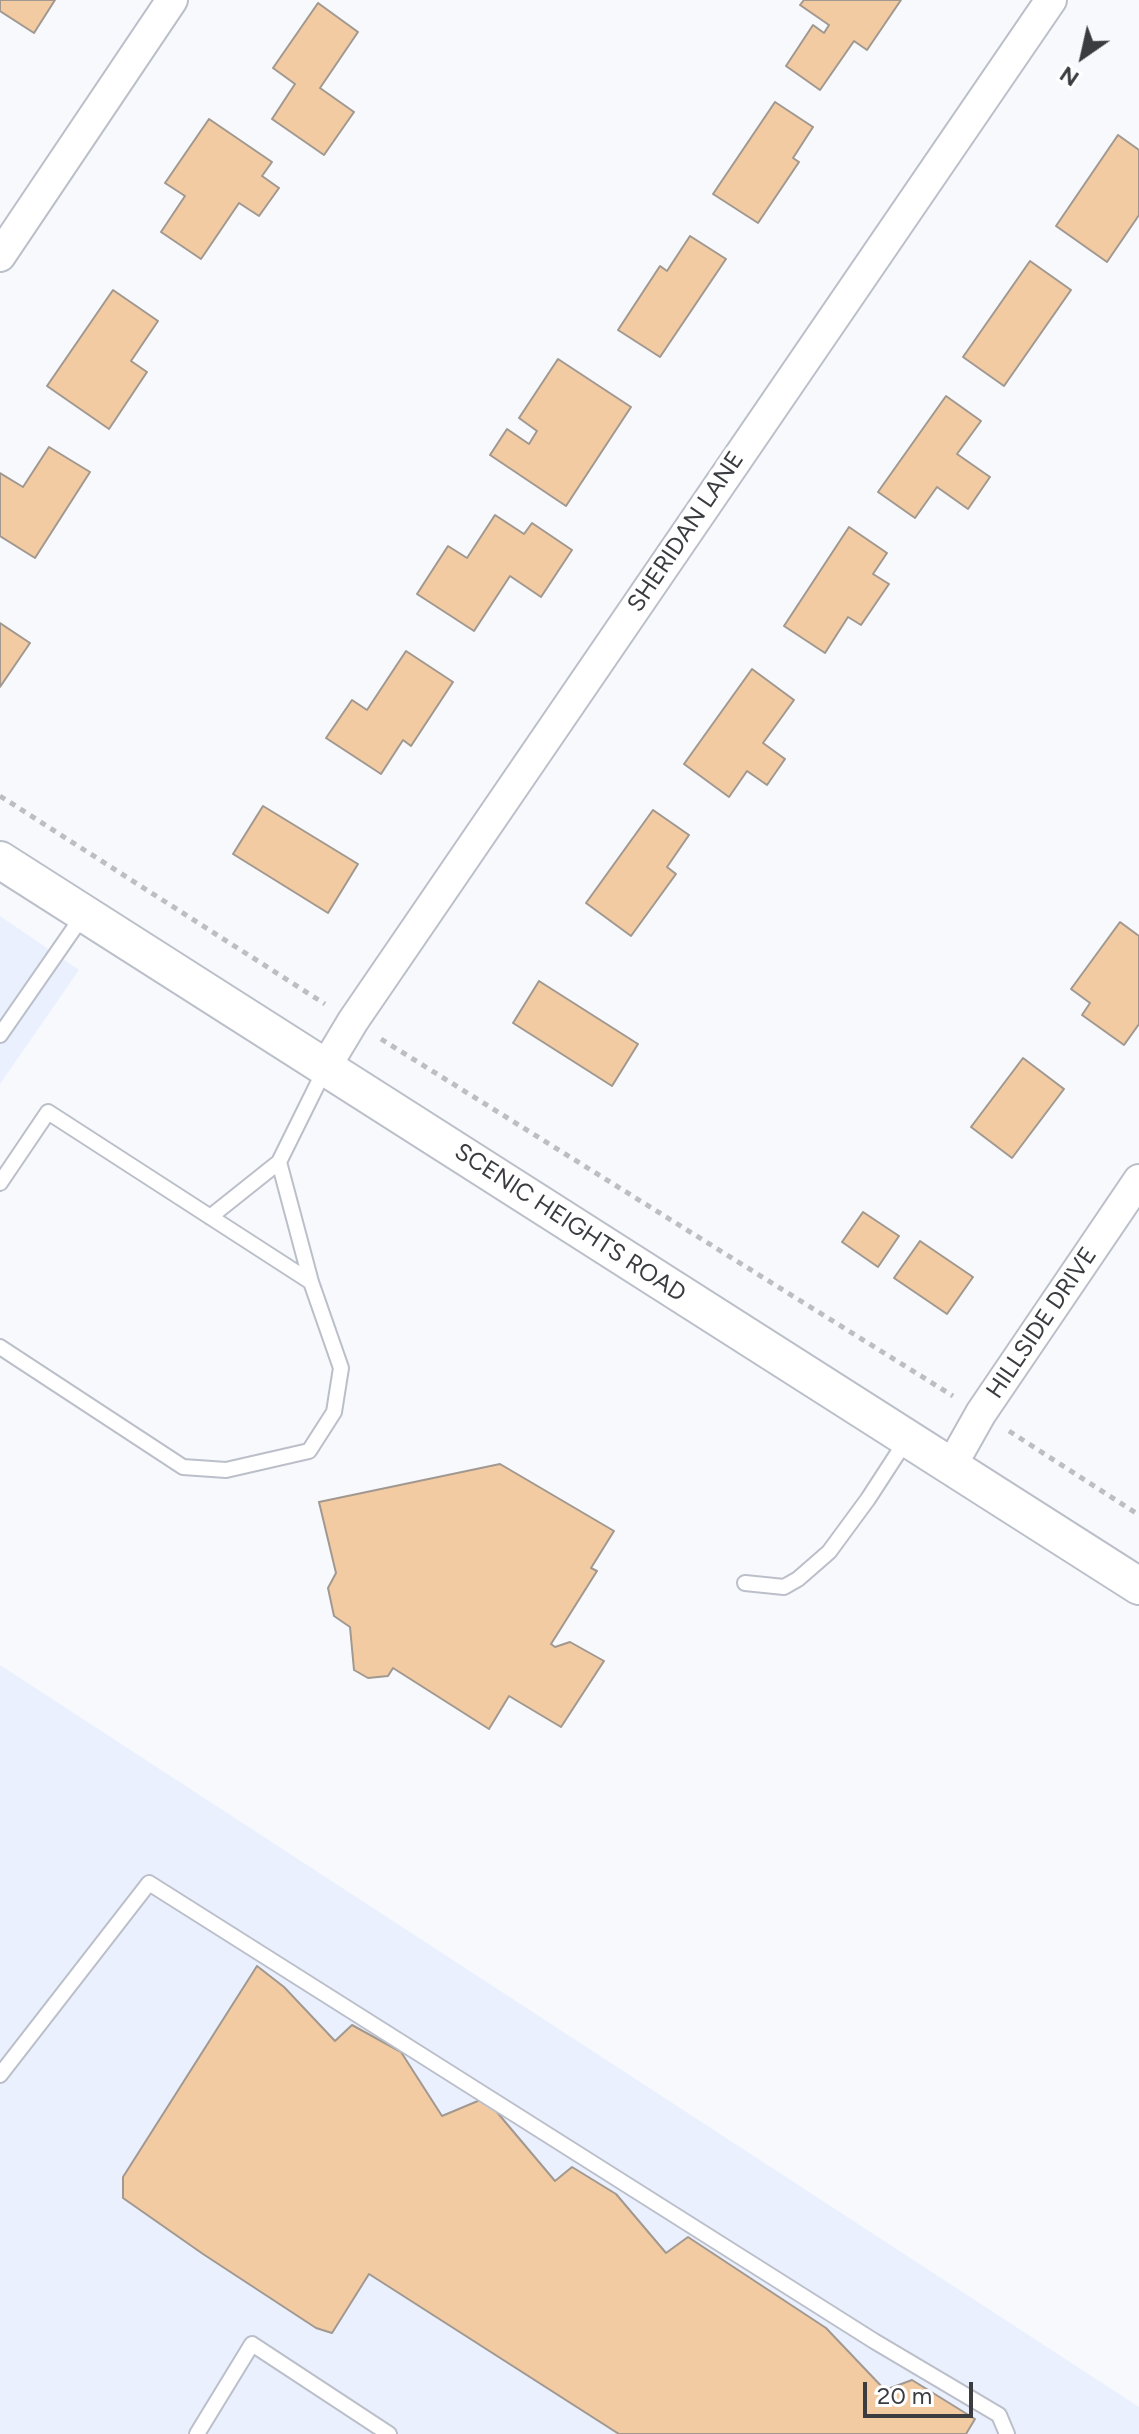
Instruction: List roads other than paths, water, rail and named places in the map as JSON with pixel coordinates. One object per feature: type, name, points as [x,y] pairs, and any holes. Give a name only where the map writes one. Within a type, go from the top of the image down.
[{"type":"street","points":[[0,256],[172,0]]},
{"type":"street","name":"SHERIDAN LANE","points":[[326,1066],[353,1021],[1051,0]]},
{"type":"street","name":"SCENIC HEIGHTS ROAD","points":[[0,860],[1139,1586]]},
{"type":"street","name":"HILLSIDE DRIVE","points":[[950,1468],[981,1413],[1139,1180]]},
{"type":"lane","points":[[0,1035],[84,913]]},
{"type":"lane","points":[[210,1217],[279,1162],[326,1066]]},
{"type":"lane","points":[[0,1183],[48,1112],[311,1282]]},
{"type":"lane","points":[[0,1347],[183,1467],[226,1470],[309,1451],[334,1412],[341,1368],[311,1282],[279,1162]]},
{"type":"lane","points":[[745,1583],[784,1587],[829,1552],[907,1439]]},
{"type":"lane","points":[[0,2075],[149,1883],[874,2341],[999,2415],[1007,2434]]},
{"type":"lane","points":[[197,2434],[252,2344],[389,2434]]}]
